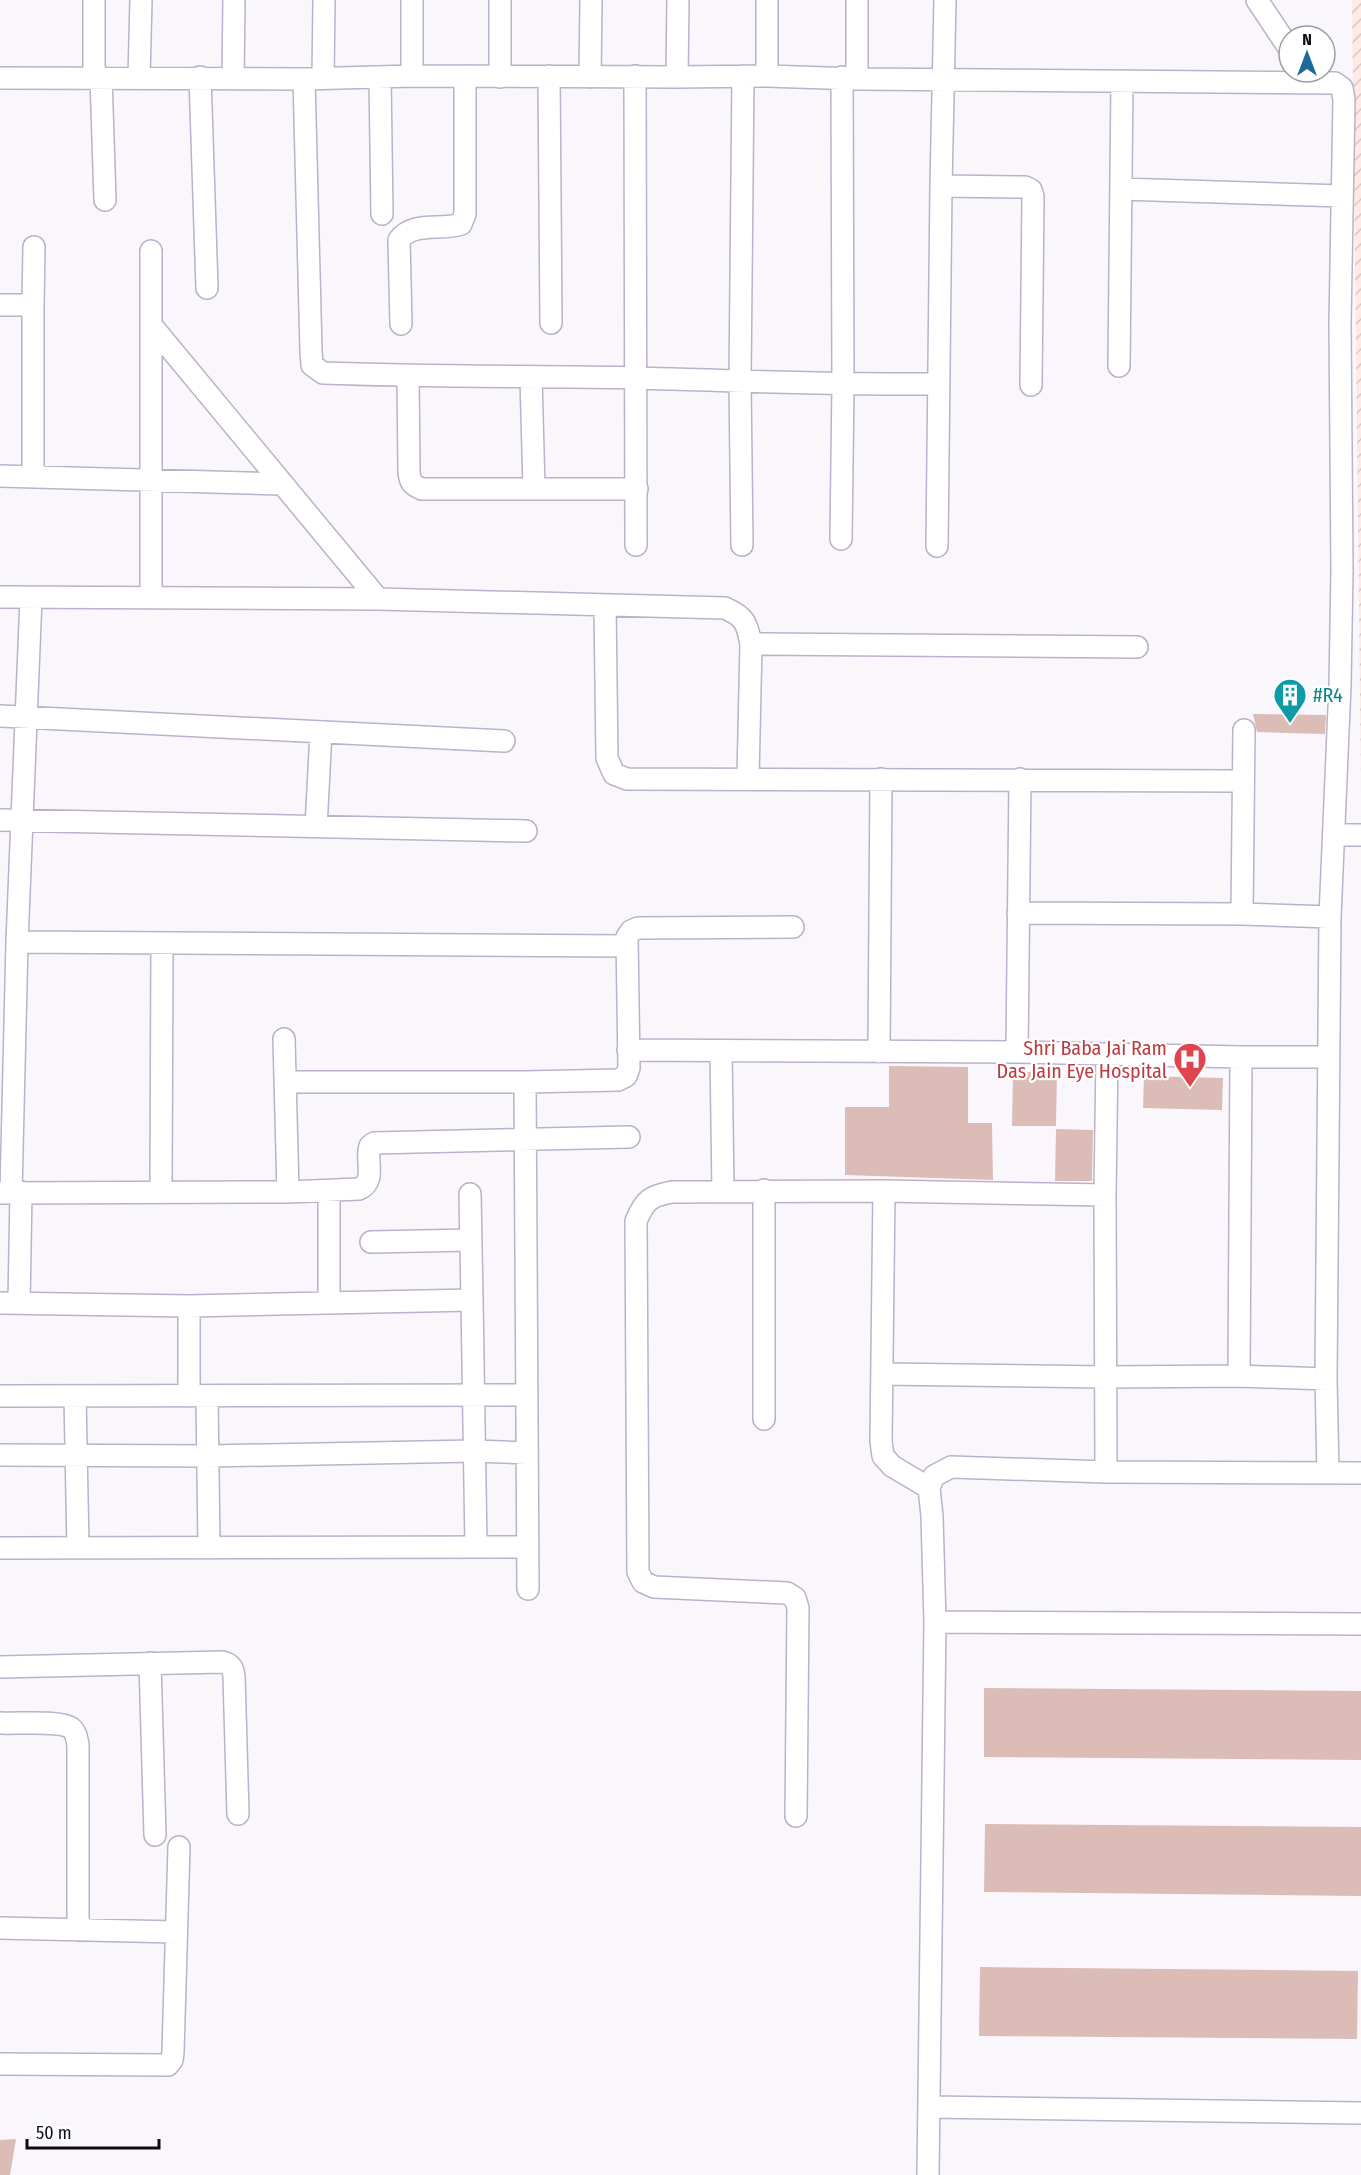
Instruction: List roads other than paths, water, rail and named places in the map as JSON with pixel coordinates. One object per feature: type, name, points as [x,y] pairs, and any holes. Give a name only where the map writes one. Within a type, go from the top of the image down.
[{"type":"street","points":[[94,0],[105,200]]},
{"type":"street","points":[[139,77],[141,0]]},
{"type":"street","points":[[233,77],[234,0]]},
{"type":"street","points":[[324,0],[313,78],[312,365],[323,373],[637,378],[843,385],[939,384]]},
{"type":"street","points":[[412,0],[412,76]]},
{"type":"street","points":[[500,0],[500,77]]},
{"type":"street","points":[[590,77],[591,0]]},
{"type":"street","points":[[677,77],[678,0]]},
{"type":"street","points":[[767,0],[767,76]]},
{"type":"street","points":[[841,539],[849,78],[857,0]]},
{"type":"street","points":[[937,546],[940,186],[945,0]]},
{"type":"street","points":[[1257,0],[1277,30]]},
{"type":"street","points":[[400,324],[399,240],[404,233],[413,229],[451,227],[461,224],[465,214],[465,76]]},
{"type":"street","points":[[549,76],[551,323]]},
{"type":"street","points":[[635,76],[636,545]]},
{"type":"street","points":[[742,545],[740,382],[743,76]]},
{"type":"street","points":[[0,78],[767,76],[1122,81],[1277,79]]},
{"type":"street","points":[[200,77],[207,288]]},
{"type":"street","points":[[380,77],[382,214]]},
{"type":"street","points":[[1119,366],[1122,81]]},
{"type":"street","points":[[1328,1473],[1326,1379],[1330,917],[1351,434],[1340,323],[1344,100],[1352,88],[1337,84]]},
{"type":"street","points":[[940,186],[1025,187],[1031,190],[1034,196],[1031,385]]},
{"type":"street","points":[[1121,189],[1342,196]]},
{"type":"street","points":[[33,477],[34,248]]},
{"type":"street","points":[[151,251],[151,598]]},
{"type":"street","points":[[0,305],[33,305]]},
{"type":"street","points":[[151,325],[378,599]]},
{"type":"street","points":[[408,376],[409,472],[413,486],[422,489],[637,489]]},
{"type":"street","points":[[531,378],[534,488]]},
{"type":"street","points":[[0,477],[283,484]]},
{"type":"street","points":[[0,597],[378,599],[725,608],[739,614],[747,625],[751,644],[748,778]]},
{"type":"street","points":[[31,598],[17,942],[10,1303],[189,1306],[472,1300]]},
{"type":"street","points":[[605,606],[607,758],[614,774],[627,779],[1243,781]]},
{"type":"street","points":[[751,644],[1137,647]]},
{"type":"street","points":[[0,716],[504,741]]},
{"type":"street","points":[[1242,914],[1244,730]]},
{"type":"street","points":[[316,827],[321,732]]},
{"type":"street","points":[[879,1052],[881,779]]},
{"type":"street","points":[[1017,1052],[1020,779]]},
{"type":"street","points":[[0,820],[526,831]]},
{"type":"street","points":[[1334,835],[1361,835]]},
{"type":"street","points":[[1018,913],[1242,914],[1330,917]]},
{"type":"street","points":[[285,1082],[618,1080],[626,1076],[629,1068],[627,937],[631,931],[638,928],[793,927]]},
{"type":"street","points":[[17,942],[627,946]]},
{"type":"street","points":[[161,1191],[162,943]]},
{"type":"street","points":[[284,1039],[288,1192]]},
{"type":"street","points":[[628,1050],[1017,1052],[1328,1057]]},
{"type":"street","points":[[721,1051],[723,1191]]},
{"type":"street","points":[[1106,1472],[1107,1054]]},
{"type":"street","points":[[1239,1376],[1241,1057]]},
{"type":"street","points":[[525,1082],[528,1589]]},
{"type":"street","points":[[11,1192],[359,1190],[369,1179],[368,1151],[374,1143],[629,1137]]},
{"type":"street","points":[[764,1190],[764,1419]]},
{"type":"street","points":[[796,1816],[798,1608],[795,1598],[787,1593],[654,1587],[643,1582],[638,1572],[636,1561],[636,1221],[643,1205],[656,1195],[672,1192],[764,1190],[1105,1195]]},
{"type":"street","points":[[329,1191],[329,1303]]},
{"type":"street","points":[[884,1191],[881,1441],[883,1456],[892,1466],[929,1488]]},
{"type":"street","points":[[470,1194],[476,1547]]},
{"type":"street","points":[[371,1242],[470,1240]]},
{"type":"street","points":[[189,1306],[198,1396],[208,1456],[209,1548]]},
{"type":"street","points":[[883,1374],[1239,1376],[1326,1379]]},
{"type":"street","points":[[0,1396],[527,1395]]},
{"type":"street","points":[[75,1396],[78,1548]]},
{"type":"street","points":[[0,1455],[208,1456],[474,1451],[527,1453]]},
{"type":"street","points":[[928,2175],[935,1622],[929,1488],[934,1476],[951,1467],[1106,1472],[1361,1473]]},
{"type":"street","points":[[0,1548],[528,1547]]},
{"type":"street","points":[[935,1622],[1361,1624]]},
{"type":"street","points":[[0,1666],[222,1662],[229,1664],[233,1669],[238,1814]]},
{"type":"street","points":[[150,1663],[155,1835]]},
{"type":"street","points":[[0,1723],[58,1724],[70,1727],[76,1735],[78,1745],[78,1930]]},
{"type":"street","points":[[0,2064],[168,2065],[172,2060],[173,2052],[179,1847]]},
{"type":"street","points":[[0,1928],[176,1932]]},
{"type":"street","points":[[929,2107],[1361,2113]]},
{"type":"place","name":"#R4","points":[[1290,724]]},
{"type":"place","name":"Shri Baba Jai Ram Das Jain Eye Hospital","points":[[1190,1088]]}]
